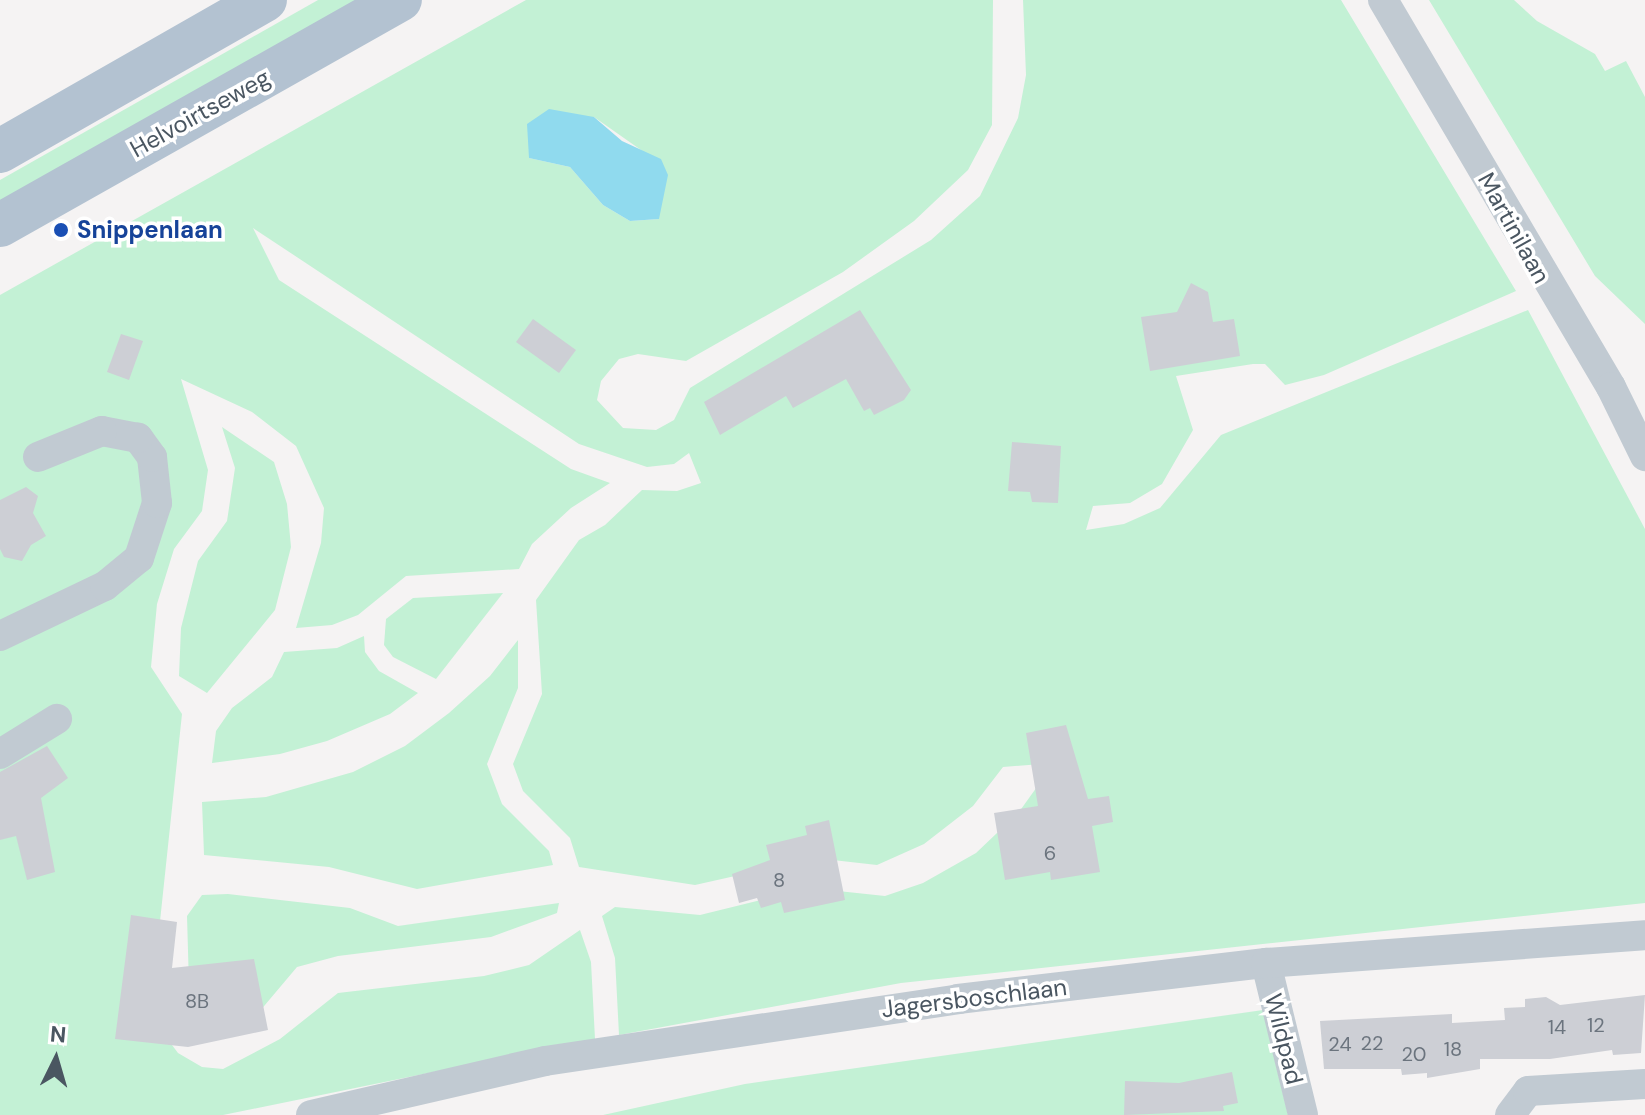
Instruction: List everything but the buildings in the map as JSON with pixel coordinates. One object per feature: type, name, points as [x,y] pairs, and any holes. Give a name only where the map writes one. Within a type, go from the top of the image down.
[{"type":"main road","points":[[0,151],[265,0]]},
{"type":"main road","name":"Helvoirtseweg","points":[[0,225],[400,0]]},
{"type":"street","name":"Martinilaan","points":[[1383,0],[1611,387],[1645,456]]},
{"type":"street","points":[[0,636],[105,586],[139,558],[157,503],[152,457],[138,438],[102,431],[38,457]]},
{"type":"street","points":[[0,754],[57,719]]},
{"type":"street","name":"Jagersboschlaan","points":[[311,1115],[415,1088],[616,1049],[958,999],[1266,963],[1645,935]]},
{"type":"street","name":"Wildpad","points":[[1266,963],[1303,1115]]},
{"type":"street","points":[[1510,1115],[1528,1091],[1645,1084]]},
{"type":"green space","points":[[318,0],[359,0],[0,206],[0,180]]},
{"type":"green space","points":[[526,0],[993,0],[992,125],[968,170],[914,221],[843,272],[686,361],[638,354],[619,359],[601,381],[597,400],[623,428],[656,430],[674,420],[690,388],[931,240],[980,196],[1018,118],[1026,75],[1023,0],[1341,0],[1516,291],[1324,375],[1285,385],[1265,364],[1176,376],[1193,430],[1162,484],[1130,503],[1093,506],[1086,530],[1124,524],[1160,508],[1221,435],[1528,310],[1645,529],[1645,903],[901,983],[619,1035],[615,958],[602,916],[615,907],[700,915],[769,898],[838,891],[885,896],[923,883],[976,853],[1019,812],[1054,763],[1003,767],[973,806],[924,844],[877,865],[815,858],[695,885],[579,867],[570,838],[523,791],[513,764],[542,694],[536,600],[579,540],[605,525],[642,490],[677,491],[701,483],[689,453],[674,464],[647,467],[579,444],[253,228],[279,280],[571,469],[610,483],[571,508],[532,544],[519,569],[406,576],[358,615],[332,625],[296,628],[321,543],[324,508],[296,446],[252,412],[181,379],[208,470],[202,511],[174,549],[157,604],[151,667],[182,714],[156,959],[163,1033],[178,1053],[202,1067],[223,1069],[280,1039],[338,993],[484,976],[529,965],[580,930],[591,962],[595,1039],[223,1115],[0,1115],[0,295]],"holes":[[[594,117],[651,157],[659,219],[630,221],[603,205],[570,167],[529,158]]]},
{"type":"green space","points":[[1429,0],[1514,0],[1537,21],[1595,54],[1605,71],[1626,61],[1645,97],[1645,324],[1595,276]]},
{"type":"green space","points":[[222,427],[274,462],[287,504],[291,547],[275,610],[207,693],[179,676],[181,628],[198,561],[227,521],[235,468]]},
{"type":"green space","points":[[503,593],[436,679],[393,657],[384,645],[386,619],[413,598]]},
{"type":"green space","points":[[364,636],[365,652],[379,671],[418,693],[390,714],[327,741],[280,754],[212,763],[216,731],[232,708],[272,677],[284,652],[337,648]]},
{"type":"green space","points":[[518,640],[518,688],[487,764],[502,804],[549,851],[553,865],[417,889],[329,867],[204,855],[202,802],[266,797],[353,772],[405,746],[449,713],[490,676]]},
{"type":"green space","points":[[228,894],[350,908],[398,926],[559,903],[557,913],[491,937],[338,956],[297,967],[254,1018],[189,986],[187,916],[202,895]]},
{"type":"green space","points":[[1263,1010],[1288,1115],[603,1115],[745,1084]]},
{"type":"water","points":[[549,109],[594,117],[622,141],[661,159],[668,175],[659,219],[630,221],[603,205],[570,167],[529,158],[527,124]]},
{"type":"place","name":"Snippenlaan","points":[[61,230]]}]
